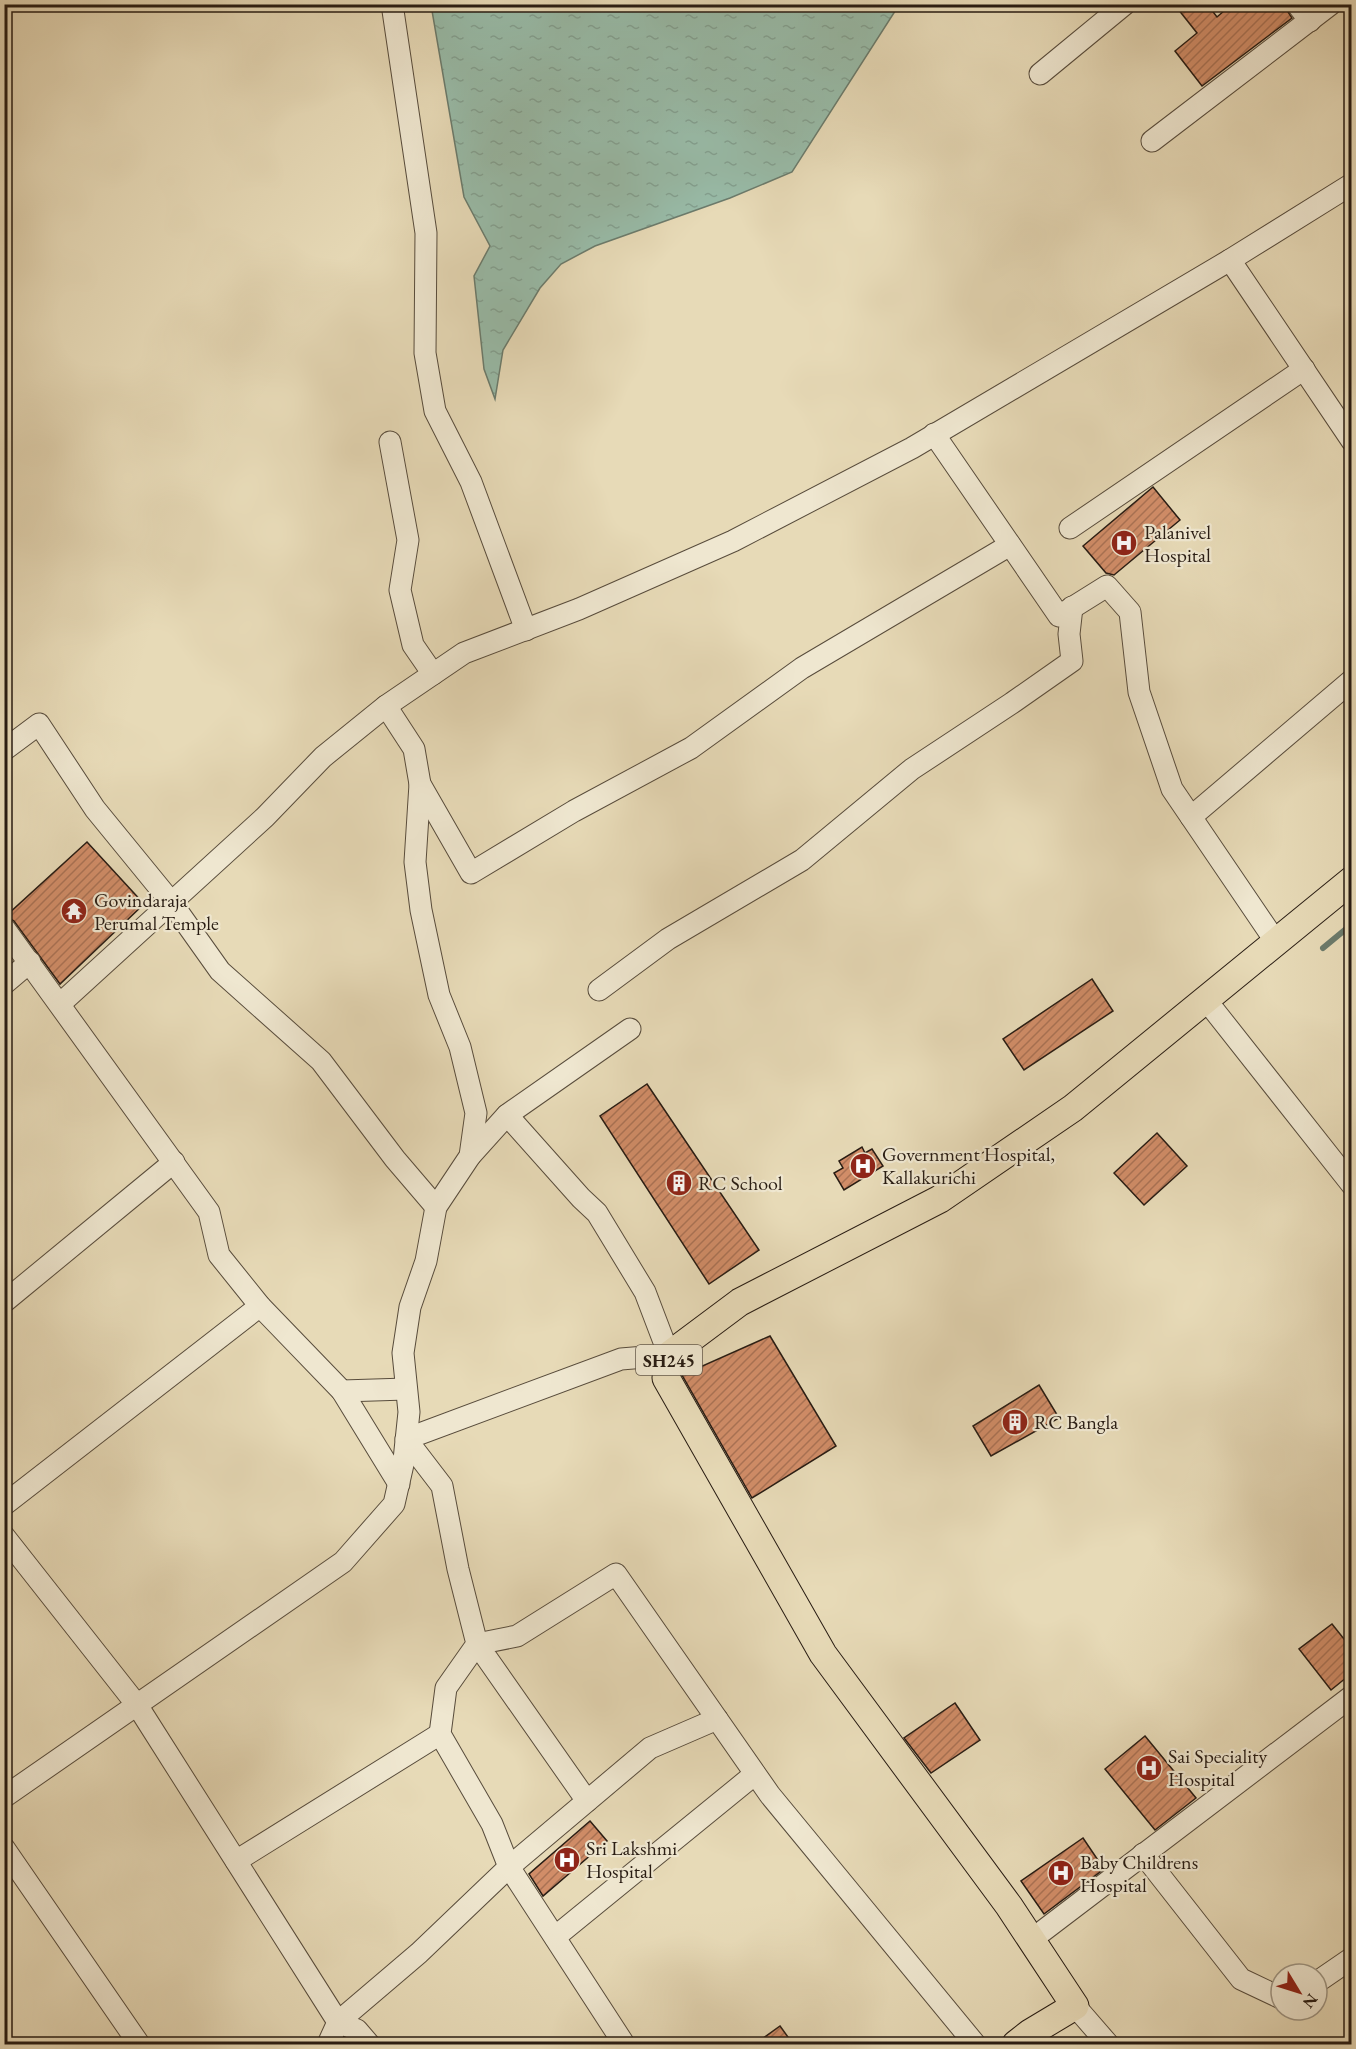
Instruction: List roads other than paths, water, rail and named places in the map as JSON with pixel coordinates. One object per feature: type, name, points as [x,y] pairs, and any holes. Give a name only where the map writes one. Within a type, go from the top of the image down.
[{"type":"main road","name":"SH245","points":[[1075,2006],[1009,1906],[823,1654],[666,1378],[669,1355],[740,1302],[940,1199],[1073,1108],[1352,880]]},
{"type":"main road","points":[[1016,2044],[1075,2006]]},
{"type":"street","points":[[392,4],[426,233],[424,353],[435,411],[471,482],[526,630]]},
{"type":"street","points":[[1040,74],[1125,4]]},
{"type":"street","points":[[1297,4],[1310,21]]},
{"type":"street","points":[[1152,141],[1331,4]]},
{"type":"street","points":[[60,1004],[266,818],[323,757],[386,706],[465,653],[579,609],[734,541],[934,434],[1230,260],[1352,184]]},
{"type":"street","points":[[1230,260],[1352,441]]},
{"type":"street","points":[[1070,528],[1304,369]]},
{"type":"street","points":[[934,434],[1059,616],[1107,586],[1130,612],[1140,692],[1173,789],[1276,942]]},
{"type":"street","points":[[390,442],[408,540],[400,590],[413,645],[433,674]]},
{"type":"street","points":[[420,784],[471,873],[574,811],[691,748],[802,668],[1010,545]]},
{"type":"street","points":[[599,990],[668,939],[802,860],[912,768],[1072,661],[1069,634],[1072,608]]},
{"type":"street","points":[[1191,817],[1352,680]]},
{"type":"street","points":[[386,706],[414,749],[420,784],[415,862],[421,910],[439,995],[460,1047],[476,1113],[470,1156]]},
{"type":"street","points":[[4,750],[39,724],[95,809],[171,902],[220,971],[321,1061],[395,1160],[436,1207]]},
{"type":"street","points":[[4,927],[209,1212],[219,1255],[260,1306],[342,1391],[399,1484]]},
{"type":"street","points":[[4,984],[30,962]]},
{"type":"street","points":[[1206,1000],[1352,1185]]},
{"type":"street","points":[[4,1797],[343,1562],[394,1504],[409,1412],[403,1353],[410,1307],[426,1261],[436,1207],[470,1156],[507,1114],[630,1029]]},
{"type":"street","points":[[406,1439],[621,1359],[669,1355],[645,1292],[597,1213],[507,1114]]},
{"type":"street","points":[[4,1302],[174,1162]]},
{"type":"street","points":[[4,1505],[260,1306]]},
{"type":"street","points":[[342,1391],[406,1389]]},
{"type":"street","points":[[406,1439],[442,1486],[458,1569],[477,1644],[587,1801]]},
{"type":"street","points":[[4,1536],[137,1705],[339,2022],[357,2030],[369,2044]]},
{"type":"street","points":[[624,2044],[509,1867],[492,1824],[440,1734],[446,1688],[477,1644],[517,1636],[616,1574],[770,1795],[975,2044]]},
{"type":"street","points":[[1030,1940],[1352,1696]]},
{"type":"street","points":[[328,2044],[339,2022],[419,1953],[509,1867],[650,1748],[717,1719]]},
{"type":"street","points":[[236,1862],[440,1734]]},
{"type":"street","points":[[555,1937],[755,1774]]},
{"type":"street","points":[[4,1848],[139,2044]]},
{"type":"street","points":[[1143,1854],[1241,1979],[1269,1992]]},
{"type":"street","points":[[1329,1974],[1352,1958]]},
{"type":"street","points":[[1075,2006],[1108,2044]]},
{"type":"water","points":[[431,4],[899,5],[792,172],[730,198],[595,246],[561,264],[540,288],[503,350],[495,399],[484,369],[474,276],[490,246],[464,197]]},
{"type":"waterway","points":[[1323,948],[1352,924]]},
{"type":"place","name":"Palanivel Hospital","points":[[1124,543]]},
{"type":"place","name":"Govindaraja Perumal Temple","points":[[74,911]]},
{"type":"place","name":"Government Hospital, Kallakurichi","points":[[863,1166]]},
{"type":"place","name":"RC School","points":[[679,1183]]},
{"type":"place","name":"RC Bangla","points":[[1015,1422]]},
{"type":"place","name":"Sai Speciality Hospital","points":[[1149,1768]]},
{"type":"place","name":"Sri Lakshmi Hospital","points":[[567,1860]]},
{"type":"place","name":"Baby Childrens Hospital","points":[[1061,1873]]}]
